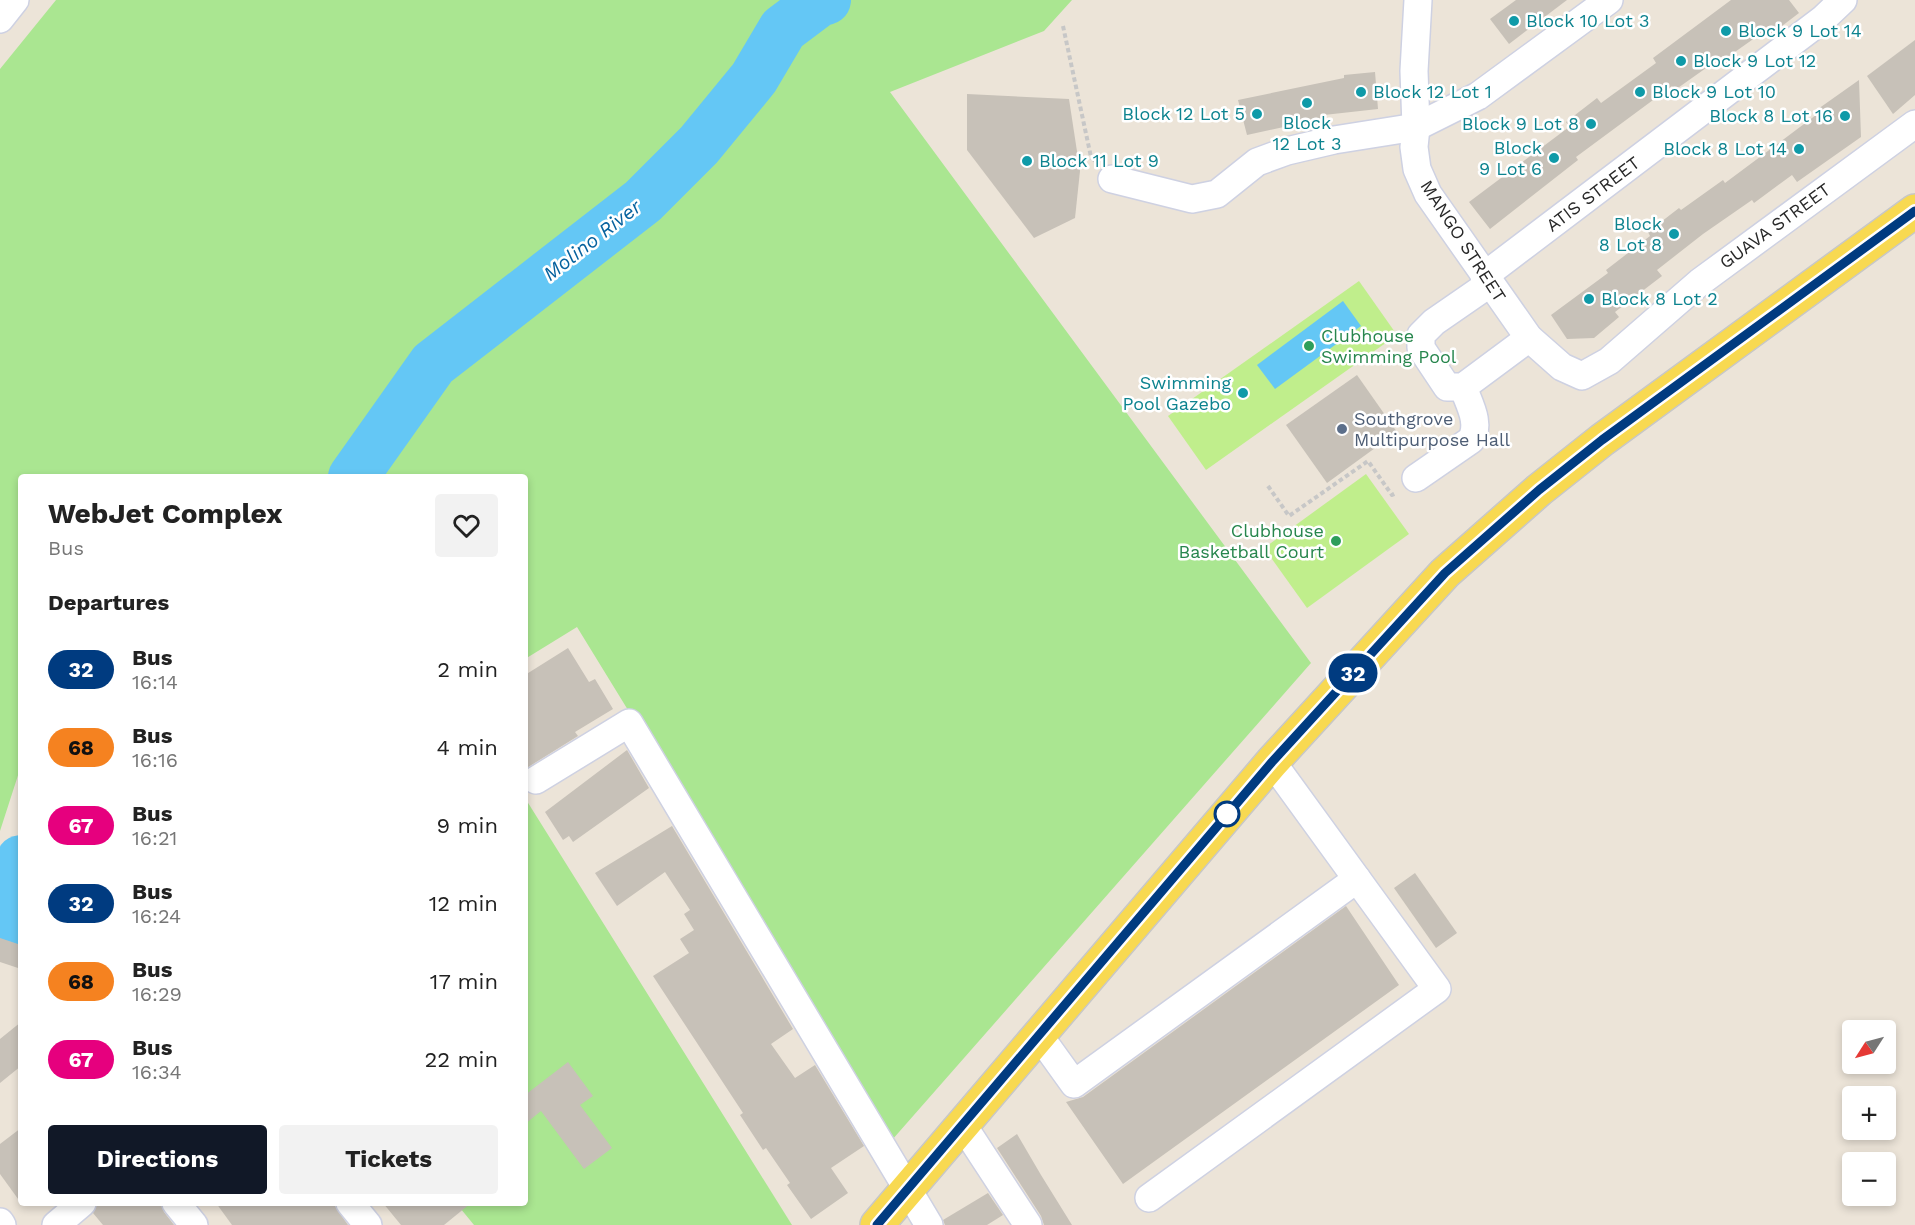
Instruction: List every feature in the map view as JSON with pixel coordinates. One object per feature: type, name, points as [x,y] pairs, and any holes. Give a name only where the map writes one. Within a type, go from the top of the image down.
[{"type":"main road","points":[[877,1225],[1272,762],[1445,573],[1539,490],[1602,440],[1915,211]]},
{"type":"street","points":[[0,19],[15,0]]},
{"type":"street","name":"MANGO STREET","points":[[1418,0],[1414,71],[1416,169],[1428,194],[1529,338],[1562,367],[1582,376]]},
{"type":"street","points":[[1112,179],[1192,199],[1218,194],[1257,162],[1287,151],[1334,140],[1416,127],[1478,96],[1609,0]]},
{"type":"street","name":"ATIS STREET","points":[[1463,387],[1447,387],[1421,348],[1421,335],[1487,280],[1823,19],[1843,0]]},
{"type":"street","name":"GUAVA STREET","points":[[1582,376],[1609,361],[1700,282],[1915,124]]},
{"type":"street","points":[[1416,478],[1471,440],[1475,433],[1476,425],[1463,387],[1529,338]]},
{"type":"street","points":[[536,780],[629,723],[929,1225]]},
{"type":"street","points":[[1149,1197],[1437,989],[1272,762]]},
{"type":"street","points":[[1038,1034],[1074,1084],[1357,879]]},
{"type":"street","points":[[962,1124],[1028,1225]]},
{"type":"street","points":[[56,1225],[78,1206]]},
{"type":"street","points":[[178,1206],[194,1225]]},
{"type":"street","points":[[352,1206],[368,1225]]},
{"type":"path","points":[[1063,26],[1091,157],[1112,179]]},
{"type":"path","points":[[1268,486],[1289,516],[1368,461],[1392,495],[1416,478]]},
{"type":"green space","points":[[56,0],[1072,0],[1044,31],[890,92],[1311,663],[892,1140],[577,627],[528,657],[528,474],[18,474],[18,775],[0,831],[0,69]]},
{"type":"green space","points":[[1359,281],[1397,335],[1206,470],[1168,416]]},
{"type":"green space","name":"Clubhouse Basketball Court","points":[[1366,474],[1409,534],[1307,608],[1264,548]]},
{"type":"green space","points":[[528,803],[792,1225],[474,1225],[458,1206],[528,1206]]},
{"type":"water","name":"Clubhouse Swimming Pool","points":[[1343,301],[1361,326],[1275,389],[1257,365]]},
{"type":"building","name":"Block 10 Lot 3","points":[[1516,0],[1567,0],[1509,44],[1490,19]]},
{"type":"building","points":[[1731,0],[1789,0],[1799,13],[1770,35],[1766,30],[1725,59],[1723,56],[1675,90],[1672,86],[1576,157],[1578,160],[1490,229],[1469,202],[1569,127],[1566,122],[1597,98],[1601,103],[1656,63],[1653,58]]},
{"type":"building","points":[[1915,40],[1915,95],[1893,114],[1867,76]]},
{"type":"building","points":[[1375,72],[1378,109],[1324,115],[1325,118],[1247,135],[1238,100],[1344,78],[1344,75]]},
{"type":"building","points":[[1859,80],[1861,137],[1797,182],[1792,175],[1754,203],[1752,200],[1703,234],[1657,270],[1662,276],[1615,312],[1619,317],[1594,338],[1567,339],[1551,315],[1608,273],[1606,270],[1650,236],[1648,232],[1679,208],[1681,210],[1723,180],[1725,183],[1820,112],[1818,109]]},
{"type":"building","name":"Block 11 Lot 9","points":[[967,94],[1069,99],[1080,171],[1075,218],[1034,238],[967,150]]},
{"type":"building","name":"Southgrove Multipurpose Hall","points":[[1357,375],[1397,432],[1327,483],[1286,425]]},
{"type":"building","points":[[568,648],[589,682],[595,679],[613,709],[575,732],[578,736],[528,767],[528,673]]},
{"type":"building","points":[[627,750],[649,788],[573,842],[569,836],[563,840],[545,812]]},
{"type":"building","points":[[672,826],[793,1029],[771,1044],[795,1078],[815,1065],[864,1146],[831,1168],[848,1193],[811,1219],[787,1185],[790,1183],[766,1148],[763,1150],[740,1115],[743,1113],[653,976],[689,953],[680,939],[694,930],[684,914],[690,910],[665,872],[617,906],[595,873]]},
{"type":"building","points":[[1415,873],[1457,933],[1436,948],[1394,888]]},
{"type":"building","points":[[1346,906],[1399,985],[1123,1184],[1066,1102],[1083,1097]]},
{"type":"building","points":[[0,938],[18,944],[18,968],[0,962]]},
{"type":"building","points":[[18,1024],[18,1068],[0,1083],[0,1039]]},
{"type":"building","points":[[568,1062],[593,1096],[580,1105],[612,1148],[584,1169],[541,1111],[528,1122],[528,1093]]},
{"type":"building","points":[[18,1130],[18,1199],[0,1174],[0,1144]]},
{"type":"building","points":[[1017,1134],[1072,1225],[1044,1225],[1041,1216],[997,1148]]},
{"type":"building","points":[[988,1193],[1003,1215],[987,1225],[945,1225],[943,1220]]},
{"type":"building","points":[[96,1206],[162,1206],[174,1225],[103,1225],[93,1213]]},
{"type":"building","points":[[218,1206],[335,1206],[348,1225],[232,1225]]},
{"type":"building","points":[[385,1206],[467,1206],[444,1225],[401,1225]]},
{"type":"waterway","name":"Molino River","points":[[355,474],[433,364],[643,201],[699,145],[754,78],[783,29],[819,2],[826,0]]},
{"type":"waterway","name":"Molino River","points":[[0,932],[18,870]]},
{"type":"bus line","name":"32","points":[[877,1225],[1272,762],[1445,573],[1539,490],[1602,440],[1915,211]]},
{"type":"place","name":"Block 10 Lot 3","points":[[1514,21]]},
{"type":"place","name":"Block 9 Lot 14","points":[[1726,31]]},
{"type":"place","name":"Block 9 Lot 12","points":[[1681,61]]},
{"type":"place","name":"Block 12 Lot 1","points":[[1361,92]]},
{"type":"place","name":"Block 9 Lot 10","points":[[1640,92]]},
{"type":"place","name":"Block 12 Lot 3","points":[[1307,103]]},
{"type":"place","name":"Block 12 Lot 5","points":[[1257,114]]},
{"type":"place","name":"Block 8 Lot 16","points":[[1845,116]]},
{"type":"place","name":"Block 9 Lot 8","points":[[1591,124]]},
{"type":"place","name":"Block 8 Lot 14","points":[[1799,149]]},
{"type":"place","name":"Block 9 Lot 6","points":[[1554,158]]},
{"type":"place","name":"Block 11 Lot 9","points":[[1027,161]]},
{"type":"place","name":"Block 8 Lot 8","points":[[1674,234]]},
{"type":"place","name":"Block 8 Lot 2","points":[[1589,299]]},
{"type":"place","name":"Clubhouse Swimming Pool","points":[[1309,346]]},
{"type":"place","name":"Swimming Pool Gazebo","points":[[1243,393]]},
{"type":"place","name":"Southgrove Multipurpose Hall","points":[[1342,429]]},
{"type":"place","name":"Clubhouse Basketball Court","points":[[1336,541]]}]
